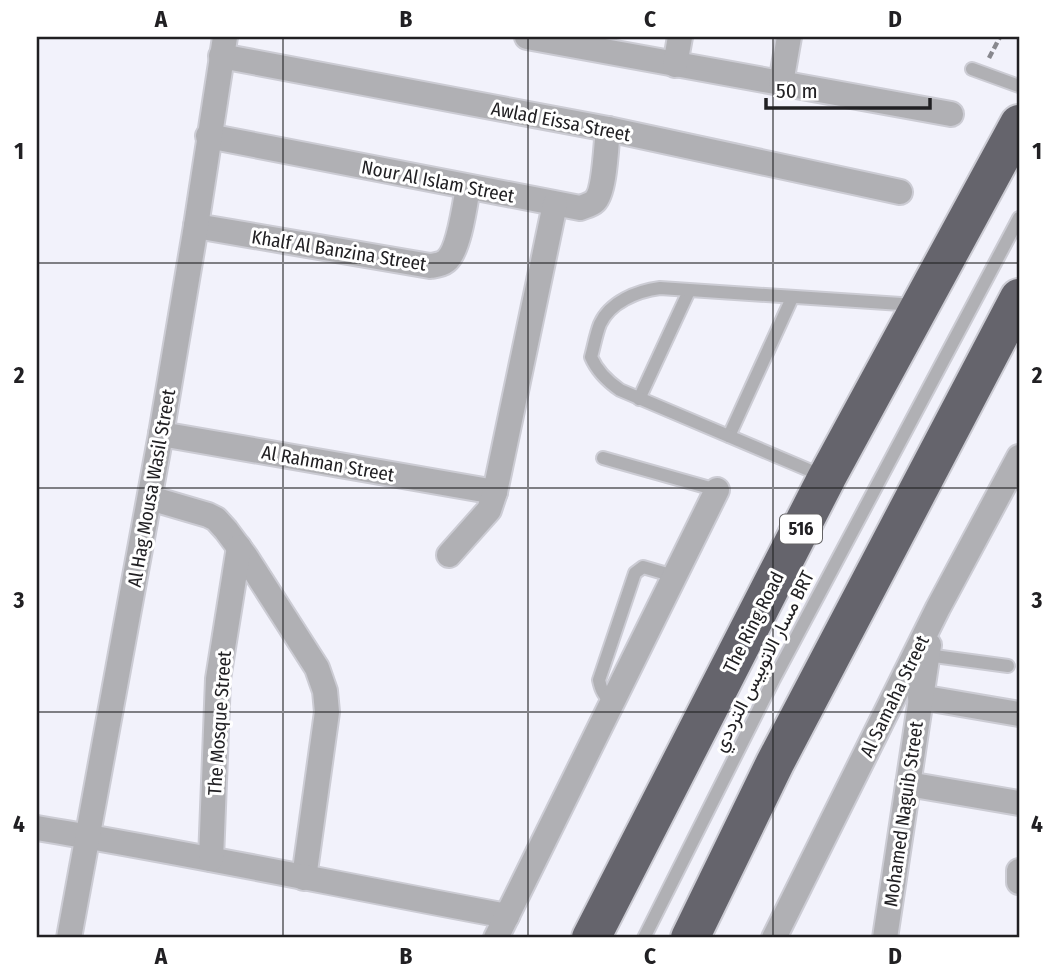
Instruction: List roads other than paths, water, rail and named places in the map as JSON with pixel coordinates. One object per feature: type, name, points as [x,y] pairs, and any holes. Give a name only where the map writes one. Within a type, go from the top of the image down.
[{"type":"highway","name":"The Ring Road","points":[[591,938],[827,477],[1019,124]]},
{"type":"highway","points":[[690,938],[781,751],[1019,298]]},
{"type":"street","points":[[527,37],[951,114]]},
{"type":"street","points":[[675,65],[680,37]]},
{"type":"street","points":[[780,83],[789,37]]},
{"type":"street","name":"Awlad Eissa Street","points":[[223,47],[900,192]]},
{"type":"street","name":"Al Hag Mousa Wasil Street","points":[[69,938],[150,498],[223,47]]},
{"type":"street","name":"Nour Al Islam Street","points":[[208,136],[580,208],[594,202],[599,195],[608,129]]},
{"type":"street","name":"Khalf Al Banzina Street","points":[[196,226],[430,266],[438,265],[445,262],[455,249],[468,187]]},
{"type":"street","points":[[449,555],[489,510],[495,492],[555,204]]},
{"type":"street","name":"Al Rahman Street","points":[[161,434],[495,492]]},
{"type":"street","name":"Al Samaha Street","points":[[774,938],[938,608],[1019,457]]},
{"type":"street","points":[[496,938],[717,490]]},
{"type":"street","points":[[150,498],[216,519],[239,547],[317,668],[325,691],[327,712],[304,878]]},
{"type":"street","name":"The Mosque Street","points":[[211,859],[218,679],[239,547]]},
{"type":"street","name":"Mohamed Naguib Street","points":[[885,938],[920,696],[938,608]]},
{"type":"street","points":[[920,696],[1019,714]]},
{"type":"street","points":[[908,784],[1019,803]]},
{"type":"street","points":[[37,828],[507,916]]},
{"type":"street","points":[[1019,871],[1019,882]]},
{"type":"lane","points":[[976,71],[1019,86]]},
{"type":"lane","name":"مسار الاتوبيس الترددي BRT","points":[[644,938],[774,679],[1019,218]]},
{"type":"lane","points":[[827,477],[620,390],[608,382],[591,357],[601,323],[614,307],[634,294],[660,288],[920,305]]},
{"type":"lane","points":[[639,398],[689,291]]},
{"type":"lane","points":[[729,436],[792,298]]},
{"type":"lane","points":[[603,458],[717,490]]},
{"type":"lane","points":[[612,702],[604,696],[599,680],[635,573],[638,569],[647,568],[674,576]]},
{"type":"lane","points":[[927,655],[1008,666]]}]
